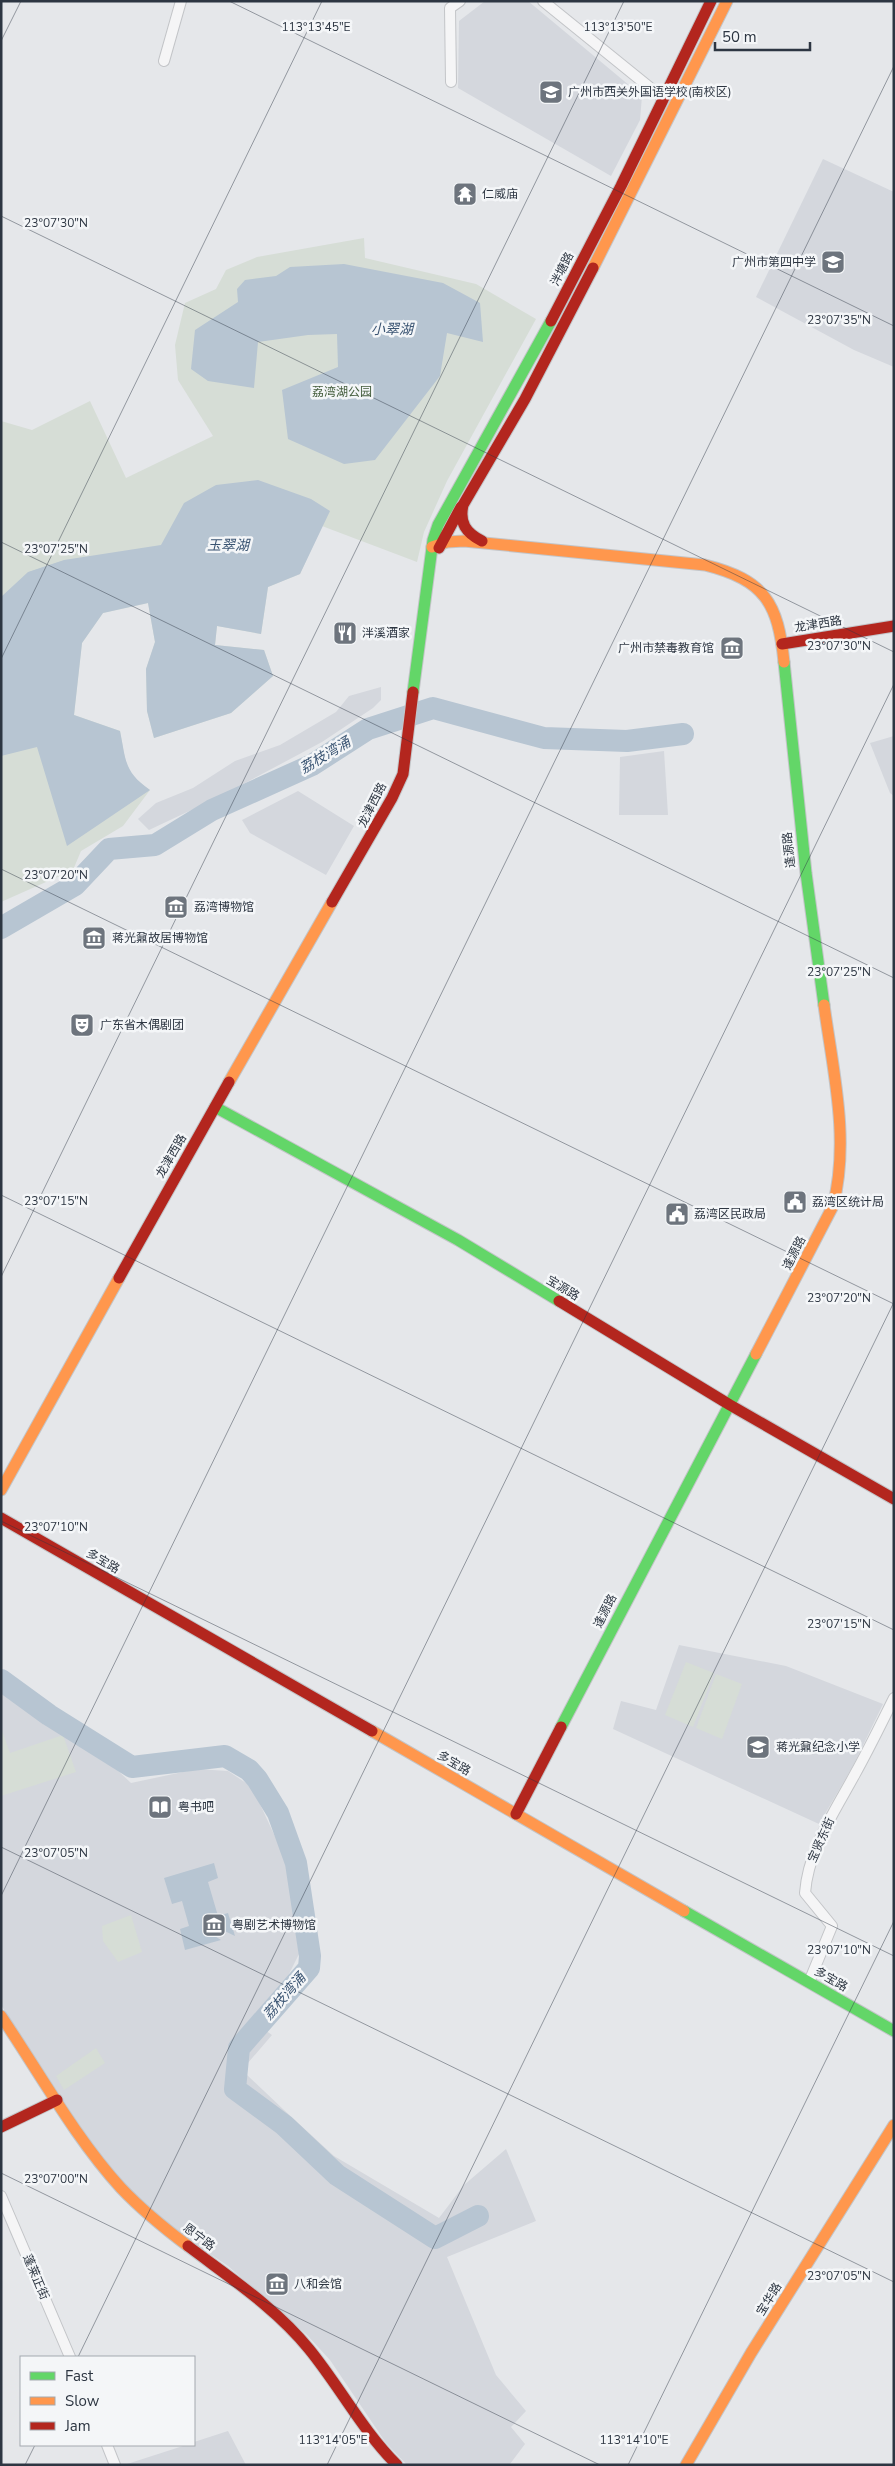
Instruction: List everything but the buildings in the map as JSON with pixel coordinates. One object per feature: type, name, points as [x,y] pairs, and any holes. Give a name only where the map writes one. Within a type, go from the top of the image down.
[{"type":"street","points":[[164,61],[181,1]]},
{"type":"street","points":[[451,82],[450,8],[460,1]]},
{"type":"street","points":[[543,1],[664,99]]},
{"type":"street","name":"泮塘路","points":[[437,545],[442,517],[528,365],[664,99],[711,1]]},
{"type":"street","points":[[437,545],[511,424],[646,167],[727,1]]},
{"type":"street","points":[[463,505],[460,515],[467,533],[487,544]]},
{"type":"street","name":"龙津西路","points":[[1,1490],[215,1107],[317,928],[380,823],[403,774],[430,566],[437,545],[464,541],[722,569],[742,577],[764,594],[775,612],[782,644],[894,626]]},
{"type":"street","name":"逢源路","points":[[516,1814],[678,1500],[730,1405],[833,1206],[837,1194],[842,1148],[840,1121],[806,873],[782,644]]},
{"type":"street","name":"宝源路","points":[[215,1107],[458,1240],[730,1405],[894,1499]]},
{"type":"street","name":"多宝路","points":[[1,1518],[894,2031]]},
{"type":"street","name":"宝贤东街","points":[[808,1982],[832,1926],[805,1893],[806,1878],[812,1858],[894,1698]]},
{"type":"street","name":"恩宁路","points":[[1,2016],[87,2147],[130,2198],[164,2228],[266,2306],[294,2332],[321,2362],[352,2411],[374,2441],[397,2465]]},
{"type":"street","points":[[1,2127],[57,2100]]},
{"type":"street","name":"宝华路","points":[[686,2465],[746,2360],[894,2125]]},
{"type":"street","name":"蓬莱正街","points":[[1,2196],[70,2356]]},
{"type":"street","points":[[107,2446],[115,2465]]},
{"type":"shaded area","name":"广州市西关外国语学校(南校区)","points":[[485,1],[528,1],[642,96],[640,120],[611,176],[458,88],[459,21]]},
{"type":"shaded area","name":"广州市第四中学","points":[[823,159],[894,192],[894,367],[854,350],[756,297]]},
{"type":"shaded area","points":[[381,687],[381,700],[373,708],[322,742],[219,797],[149,830],[138,819],[156,803],[193,788],[235,761],[280,745],[336,712],[349,696]]},
{"type":"shaded area","points":[[894,736],[894,796],[890,793],[870,743]]},
{"type":"shaded area","points":[[664,751],[668,815],[619,815],[620,757]]},
{"type":"shaded area","points":[[298,791],[354,826],[326,875],[250,833],[242,820]]},
{"type":"shaded area","name":"蒋光鼐纪念小学","points":[[679,1645],[786,1666],[883,1704],[853,1766],[819,1824],[613,1729],[621,1701],[656,1710]]},
{"type":"shaded area","points":[[1,1687],[95,1749],[131,1783],[197,1769],[228,1771],[252,1787],[285,1858],[299,1954],[283,1986],[250,2019],[272,2035],[247,2064],[247,2075],[334,2156],[439,2218],[464,2185],[506,2149],[536,2221],[447,2257],[496,2375],[526,2411],[511,2427],[525,2444],[510,2464],[407,2465],[386,2443],[330,2360],[307,2335],[228,2266],[167,2225],[117,2178],[82,2129],[1,2005]]},
{"type":"shaded area","points":[[228,2431],[246,2465],[124,2465],[183,2446],[195,2446],[195,2442]]},
{"type":"green space","name":"荔湾湖公园","points":[[364,238],[365,258],[476,284],[536,319],[447,481],[424,532],[417,562],[322,526],[300,574],[268,587],[261,634],[217,626],[215,645],[264,650],[273,676],[231,713],[154,738],[147,711],[146,669],[155,642],[148,603],[103,613],[82,643],[74,715],[120,731],[125,758],[130,771],[141,784],[150,790],[123,826],[81,851],[73,870],[1,902],[1,421],[32,430],[90,401],[126,478],[213,436],[178,380],[175,345],[185,303],[216,289],[226,270],[257,257]]},
{"type":"green space","points":[[686,1662],[714,1673],[693,1727],[665,1715]]},
{"type":"green space","points":[[716,1674],[742,1684],[722,1739],[696,1728]]},
{"type":"green space","points":[[1,1728],[10,1753],[63,1735],[76,1772],[1,1796]]},
{"type":"green space","points":[[131,1915],[142,1952],[118,1962],[103,1941],[102,1926]]},
{"type":"green space","points":[[96,2048],[105,2063],[64,2090],[56,2076]]},
{"type":"water","name":"小翠湖","points":[[344,264],[443,283],[480,303],[483,342],[447,333],[440,376],[375,460],[344,464],[288,439],[282,390],[338,367],[337,334],[308,335],[258,342],[254,388],[208,381],[191,369],[195,330],[238,302],[237,289],[245,280],[276,276],[290,267]]},
{"type":"water","name":"玉翠湖","points":[[258,480],[311,499],[330,511],[300,574],[268,587],[261,634],[217,626],[215,645],[264,650],[273,676],[231,713],[154,738],[147,711],[146,669],[155,642],[148,603],[103,613],[82,643],[74,715],[120,731],[125,758],[131,771],[150,790],[67,846],[37,747],[1,756],[1,597],[28,572],[64,560],[161,545],[184,503],[216,485]]},
{"type":"water","points":[[214,1863],[218,1878],[208,1882],[218,1916],[228,1913],[235,1936],[208,1923],[205,1930],[221,1940],[185,1950],[180,1929],[189,1926],[182,1901],[172,1904],[164,1878]]},
{"type":"waterway","name":"荔枝湾涌","points":[[1,928],[75,885],[109,849],[155,845],[212,810],[312,765],[368,729],[433,708],[544,738],[627,741],[683,734]]},
{"type":"waterway","name":"荔枝湾涌","points":[[1,1680],[49,1715],[132,1767],[225,1756],[249,1770],[257,1779],[278,1813],[296,1863],[310,1956],[309,1968],[239,2048],[235,2089],[284,2125],[337,2175],[435,2238],[478,2216]]},
{"type":"traffic: fast","points":[[413,692],[433,540],[438,525],[551,321]]},
{"type":"traffic: fast","points":[[784,662],[806,873],[824,1005]]},
{"type":"traffic: fast","points":[[215,1107],[458,1240],[559,1301]]},
{"type":"traffic: fast","points":[[561,1727],[756,1354]]},
{"type":"traffic: fast","points":[[684,1911],[894,2031]]},
{"type":"traffic: slow","points":[[593,268],[727,1]]},
{"type":"traffic: slow","points":[[432,547],[447,542],[464,541],[705,565],[725,571],[742,578],[765,597],[778,624],[784,662]]},
{"type":"traffic: slow","points":[[229,1082],[332,902]]},
{"type":"traffic: slow","points":[[756,1354],[833,1206],[838,1181],[840,1131],[824,1005]]},
{"type":"traffic: slow","points":[[1,1490],[119,1278]]},
{"type":"traffic: slow","points":[[372,1731],[684,1911]]},
{"type":"traffic: slow","points":[[1,2016],[73,2127],[104,2169],[137,2203],[188,2246]]},
{"type":"traffic: slow","points":[[686,2465],[751,2353],[894,2125]]},
{"type":"traffic: jam","points":[[551,321],[621,186],[711,1]]},
{"type":"traffic: jam","points":[[482,541],[472,535],[465,527],[462,517],[463,505],[525,399],[593,268]]},
{"type":"traffic: jam","points":[[439,548],[461,507]]},
{"type":"traffic: jam","points":[[782,644],[894,626]]},
{"type":"traffic: jam","points":[[332,902],[392,798],[403,774],[413,692]]},
{"type":"traffic: jam","points":[[119,1278],[229,1082]]},
{"type":"traffic: jam","points":[[559,1301],[730,1405],[894,1499]]},
{"type":"traffic: jam","points":[[1,1518],[372,1731]]},
{"type":"traffic: jam","points":[[516,1814],[561,1727]]},
{"type":"traffic: jam","points":[[1,2127],[57,2100]]},
{"type":"traffic: jam","points":[[188,2246],[252,2294],[296,2334],[320,2363],[384,2452],[397,2465]]},
{"type":"place","name":"广州市西关外国语学校(南校区)","points":[[551,92]]},
{"type":"place","name":"仁威庙","points":[[465,194]]},
{"type":"place","name":"广州市第四中学","points":[[833,262]]},
{"type":"place","name":"泮溪酒家","points":[[345,633]]},
{"type":"place","name":"广州市禁毒教育馆","points":[[732,648]]},
{"type":"place","name":"荔湾博物馆","points":[[176,907]]},
{"type":"place","name":"蒋光鼐故居博物馆","points":[[94,938]]},
{"type":"place","name":"广东省木偶剧团","points":[[82,1025]]},
{"type":"place","name":"荔湾区统计局","points":[[795,1202]]},
{"type":"place","name":"荔湾区民政局","points":[[677,1214]]},
{"type":"place","name":"蒋光鼐纪念小学","points":[[758,1747]]},
{"type":"place","name":"粤书吧","points":[[160,1807]]},
{"type":"place","name":"粤剧艺术博物馆","points":[[214,1925]]},
{"type":"place","name":"八和会馆","points":[[277,2284]]}]
